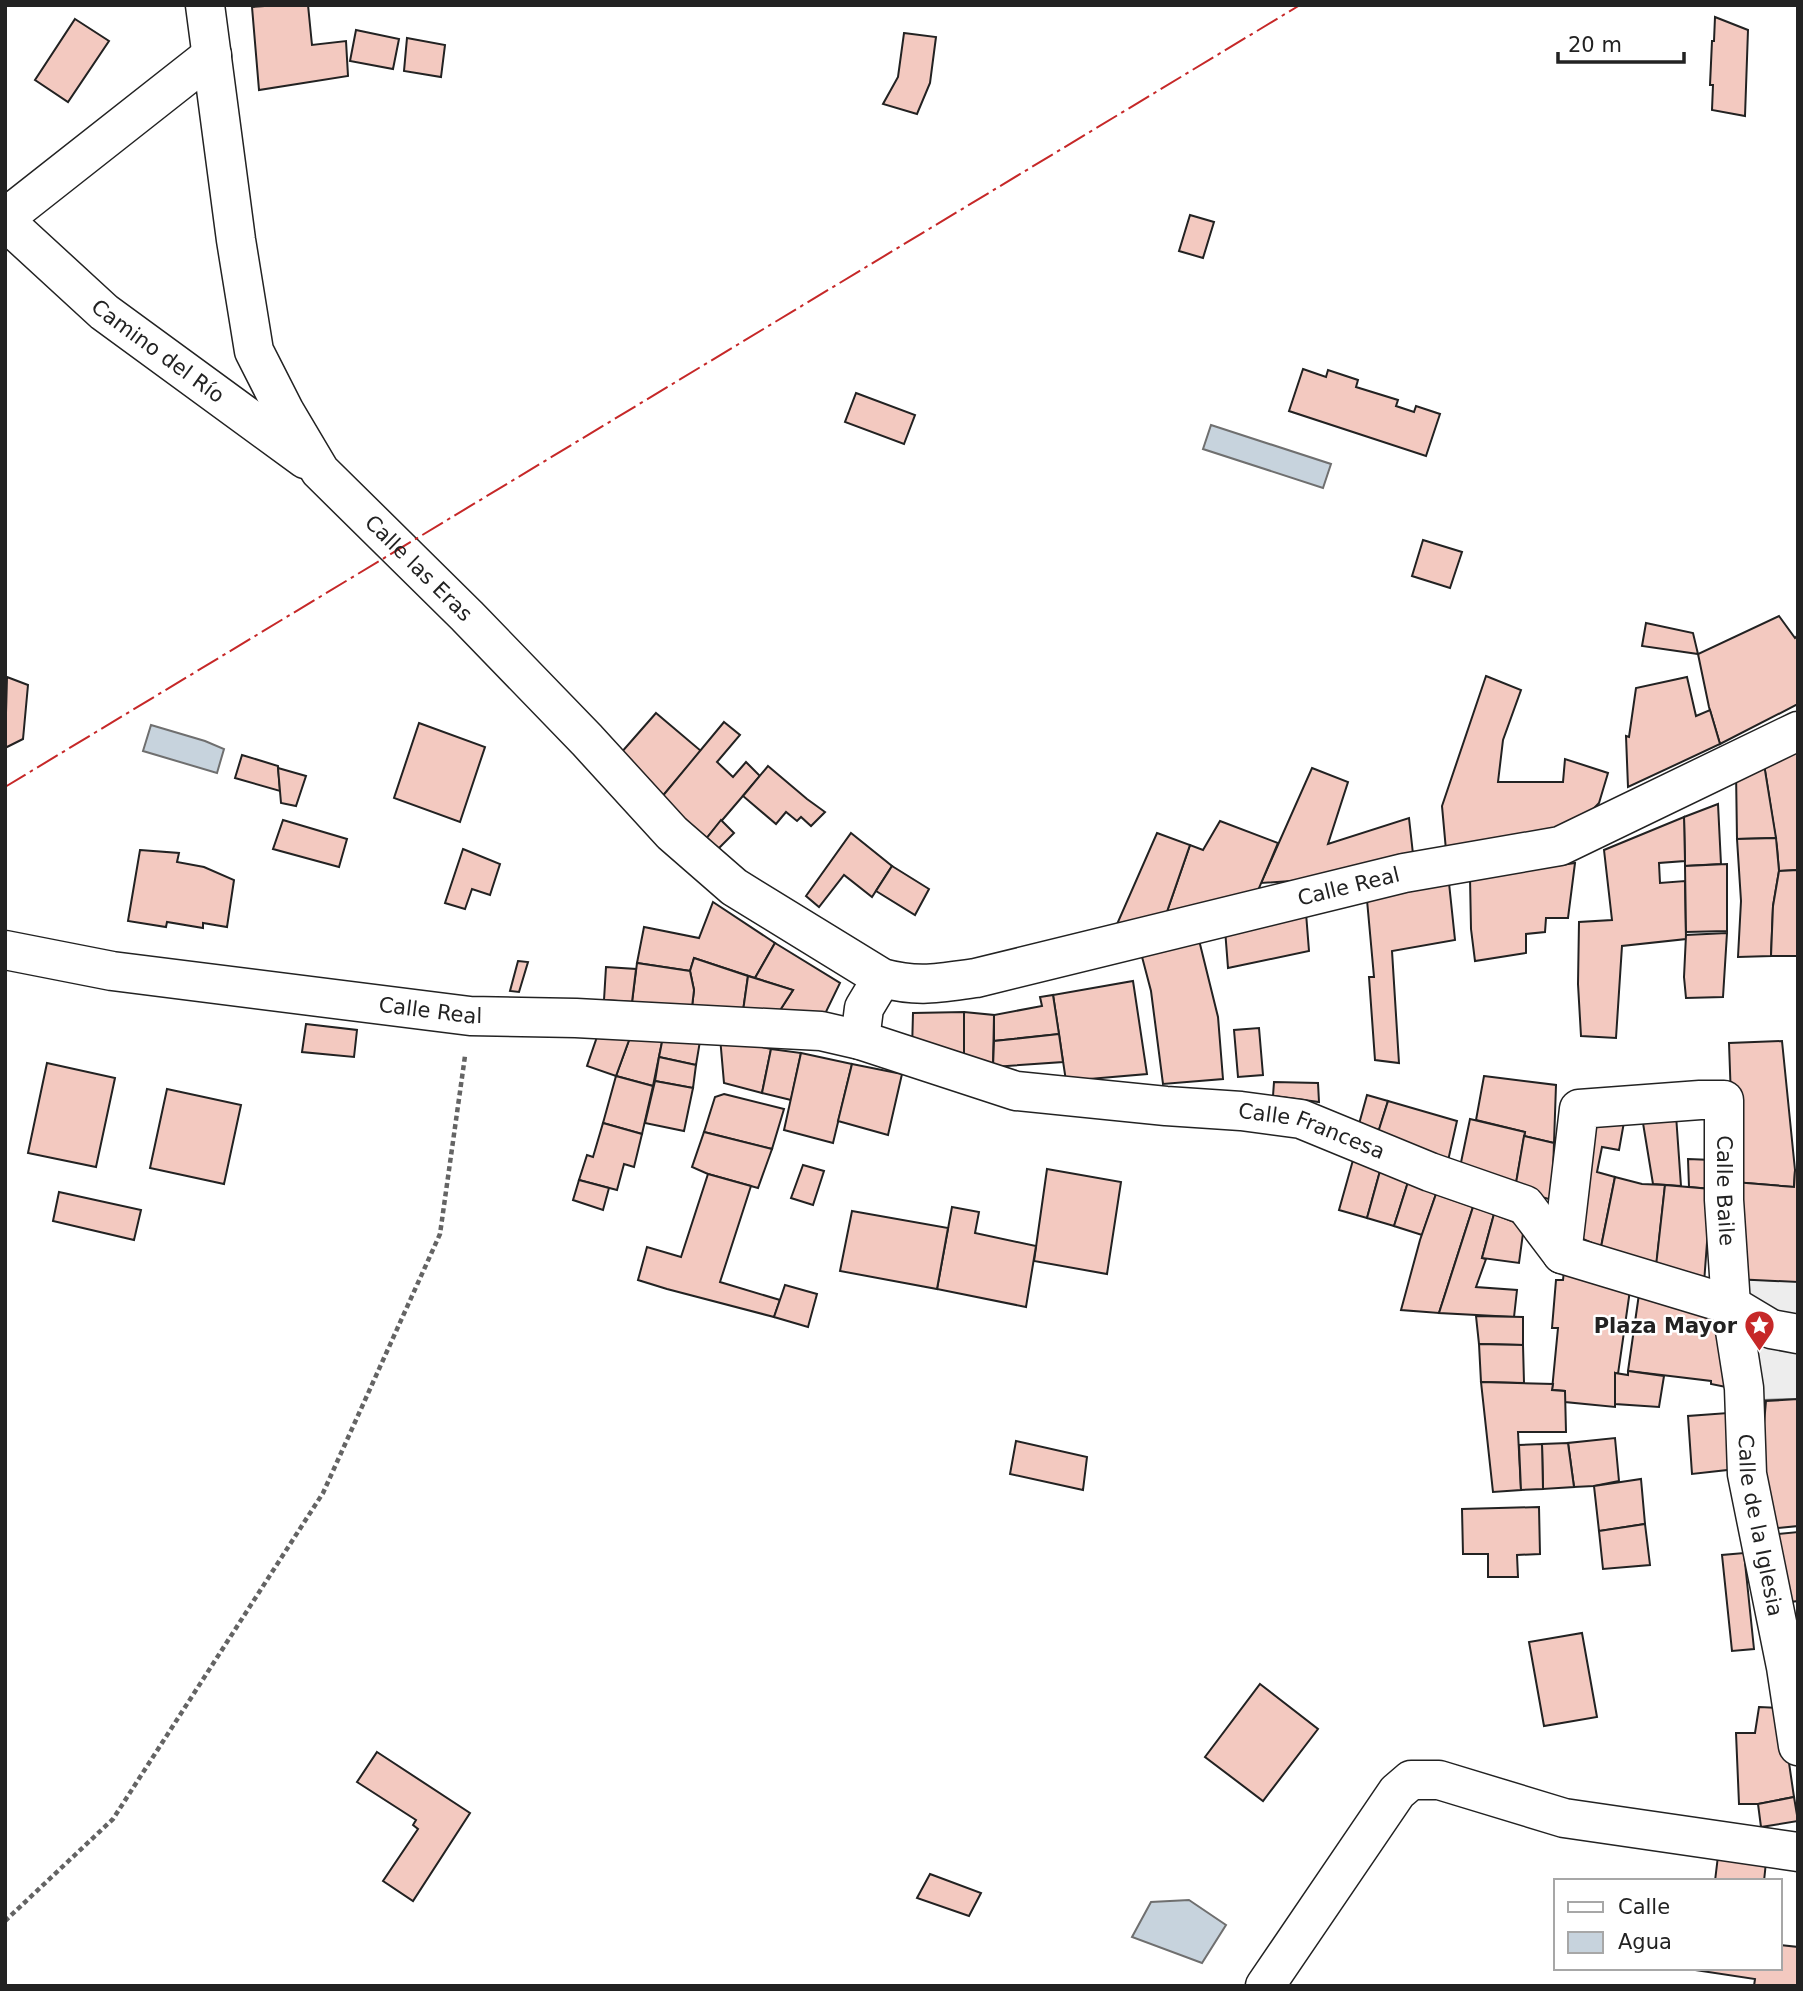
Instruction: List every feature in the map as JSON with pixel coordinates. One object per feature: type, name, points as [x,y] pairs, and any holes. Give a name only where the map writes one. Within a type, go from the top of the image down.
[{"type":"street","name":"Calle las Eras","points":[[205,5],[236,240],[254,351],[285,412],[320,471],[569,721],[672,834],[734,887],[882,978]]},
{"type":"street","points":[[5,219],[212,55]]},
{"type":"street","name":"Camino del Río","points":[[5,219],[104,312],[320,471]]},
{"type":"street","name":"Calle Real","points":[[882,978],[906,985],[931,985],[976,978],[1404,873],[1560,846],[1798,731]]},
{"type":"street","name":"Calle Real","points":[[5,950],[112,971],[470,1016],[576,1018],[821,1031],[860,1040]]},
{"type":"street","points":[[860,1040],[864,1008],[882,978]]},
{"type":"street","name":"Calle Francesa","points":[[860,1040],[1016,1091],[1301,1119],[1430,1172],[1525,1205],[1562,1254]]},
{"type":"street","name":"Calle Baile","points":[[1562,1254],[1579,1109],[1724,1100],[1724,1200],[1731,1305]]},
{"type":"street","points":[[1562,1254],[1731,1305],[1771,1329],[1798,1334]]},
{"type":"street","name":"Calle de la Iglesia","points":[[1731,1305],[1744,1388],[1747,1474],[1786,1667],[1798,1746]]},
{"type":"street","points":[[1265,1986],[1397,1792],[1411,1780],[1439,1780],[1564,1818],[1798,1852]]},
{"type":"path","points":[[5,1921],[113,1819],[323,1493],[440,1234],[470,1016]]},
{"type":"shaded area","name":"Plaza Mayor","points":[[1734,1279],[1798,1281],[1798,1399],[1727,1401]]},
{"type":"water","points":[[1211,425],[1331,464],[1323,488],[1203,449]]},
{"type":"water","points":[[151,725],[224,749],[217,773],[143,751]]},
{"type":"water","points":[[1189,1900],[1226,1925],[1202,1963],[1132,1937],[1151,1902]]},
{"type":"building","points":[[308,5],[312,45],[346,41],[348,76],[259,90],[252,7]]},
{"type":"building","points":[[1715,17],[1748,30],[1745,116],[1712,110],[1713,85],[1710,85]]},
{"type":"building","points":[[75,19],[109,41],[68,102],[35,80]]},
{"type":"building","points":[[356,30],[399,39],[393,69],[350,61]]},
{"type":"building","points":[[904,33],[936,37],[930,83],[917,114],[883,104],[898,77]]},
{"type":"building","points":[[407,38],[445,45],[441,77],[404,71]]},
{"type":"building","points":[[1190,215],[1214,222],[1203,258],[1179,251]]},
{"type":"building","points":[[1303,369],[1326,377],[1328,370],[1358,380],[1356,387],[1398,400],[1396,406],[1414,412],[1416,406],[1440,414],[1426,456],[1289,411]]},
{"type":"building","points":[[856,393],[915,415],[904,444],[845,422]]},
{"type":"building","points":[[1423,540],[1462,552],[1450,588],[1412,576]]},
{"type":"building","points":[[1779,616],[1795,638],[1798,635],[1798,704],[1720,744],[1698,654]]},
{"type":"building","points":[[1646,623],[1693,633],[1698,654],[1642,646]]},
{"type":"building","points":[[1486,676],[1521,690],[1503,740],[1498,782],[1563,782],[1565,759],[1608,773],[1599,803],[1574,829],[1446,850],[1442,806]]},
{"type":"building","points":[[7,677],[28,685],[23,739],[5,748]]},
{"type":"building","points":[[1687,677],[1696,716],[1710,710],[1720,744],[1628,787],[1626,736],[1629,737],[1636,688]]},
{"type":"building","points":[[656,713],[701,751],[661,798],[620,754]]},
{"type":"building","points":[[724,722],[740,735],[717,762],[733,777],[746,762],[760,776],[706,839],[661,798]]},
{"type":"building","points":[[419,723],[485,747],[460,822],[394,798]]},
{"type":"building","points":[[1798,742],[1798,870],[1779,871],[1763,758]]},
{"type":"building","points":[[242,755],[278,766],[280,791],[235,778]]},
{"type":"building","points":[[1763,758],[1776,838],[1737,839],[1736,771]]},
{"type":"building","points":[[768,766],[825,812],[811,826],[801,817],[797,821],[786,812],[776,824],[743,796]]},
{"type":"building","points":[[278,768],[306,776],[296,806],[281,803]]},
{"type":"building","points":[[1312,768],[1348,782],[1328,844],[1409,818],[1413,854],[1319,879],[1261,883]]},
{"type":"building","points":[[1718,804],[1721,864],[1685,866],[1684,817]]},
{"type":"building","points":[[1684,817],[1685,861],[1659,863],[1660,883],[1685,881],[1686,939],[1622,946],[1616,1038],[1581,1036],[1579,922],[1612,920],[1604,850]]},
{"type":"building","points":[[283,820],[347,839],[339,867],[273,849]]},
{"type":"building","points":[[721,820],[734,833],[717,850],[706,839]]},
{"type":"building","points":[[1220,821],[1278,843],[1257,893],[1162,926],[1190,845],[1203,850]]},
{"type":"building","points":[[851,833],[892,866],[872,897],[844,875],[819,907],[806,896]]},
{"type":"building","points":[[1157,833],[1190,845],[1162,926],[1114,931]]},
{"type":"building","points":[[1776,838],[1779,871],[1773,906],[1771,956],[1738,957],[1741,901],[1737,839]]},
{"type":"building","points":[[463,849],[500,864],[490,895],[472,889],[465,909],[445,903]]},
{"type":"building","points":[[140,850],[179,853],[177,862],[204,867],[234,880],[227,927],[203,923],[203,928],[167,922],[166,927],[128,921]]},
{"type":"building","points":[[1575,863],[1568,918],[1546,918],[1545,932],[1526,934],[1526,953],[1475,961],[1470,878]]},
{"type":"building","points":[[1727,864],[1727,931],[1686,932],[1685,866]]},
{"type":"building","points":[[892,866],[929,889],[915,915],[876,891]]},
{"type":"building","points":[[1798,870],[1798,956],[1771,956],[1773,906],[1779,871]]},
{"type":"building","points":[[1449,883],[1455,940],[1392,951],[1399,1063],[1375,1060],[1369,977],[1374,977],[1367,900]]},
{"type":"building","points":[[713,902],[775,943],[755,978],[694,958],[690,971],[637,963],[644,927],[699,938]]},
{"type":"building","points":[[1306,913],[1309,951],[1228,968],[1225,929]]},
{"type":"building","points":[[1727,933],[1723,997],[1686,998],[1686,935]]},
{"type":"building","points":[[1198,936],[1218,1017],[1223,1079],[1163,1084],[1151,991],[1141,953]]},
{"type":"building","points":[[775,943],[840,983],[823,1018],[777,1015],[793,990],[755,978]]},
{"type":"building","points":[[694,958],[748,976],[743,1011],[692,1007],[694,990],[690,971]]},
{"type":"building","points":[[518,961],[528,962],[519,992],[510,991]]},
{"type":"building","points":[[637,963],[690,971],[694,990],[692,1007],[632,1002]]},
{"type":"building","points":[[606,967],[636,969],[632,1002],[604,1000]]},
{"type":"building","points":[[748,976],[793,990],[777,1015],[743,1011]]},
{"type":"building","points":[[1133,981],[1147,1074],[1066,1081],[1053,995]]},
{"type":"building","points":[[1053,995],[1059,1034],[994,1041],[994,1015],[1042,1006],[1040,997]]},
{"type":"building","points":[[964,1012],[994,1015],[993,1067],[964,1060]]},
{"type":"building","points":[[964,1012],[964,1060],[912,1050],[913,1013]]},
{"type":"building","points":[[306,1024],[357,1030],[354,1057],[302,1052]]},
{"type":"building","points":[[1259,1028],[1263,1075],[1238,1077],[1234,1030]]},
{"type":"building","points":[[632,1032],[663,1037],[653,1086],[616,1076]]},
{"type":"building","points":[[632,1032],[616,1076],[587,1066],[598,1034]]},
{"type":"building","points":[[1059,1034],[1063,1062],[993,1067],[994,1041]]},
{"type":"building","points":[[663,1037],[700,1041],[696,1065],[659,1057]]},
{"type":"building","points":[[720,1037],[771,1049],[762,1093],[724,1083]]},
{"type":"building","points":[[1782,1041],[1795,1170],[1794,1187],[1734,1182],[1729,1043]]},
{"type":"building","points":[[771,1049],[801,1053],[791,1100],[762,1093]]},
{"type":"building","points":[[801,1053],[852,1064],[833,1143],[784,1130]]},
{"type":"building","points":[[659,1057],[696,1065],[693,1088],[655,1081]]},
{"type":"building","points":[[47,1063],[115,1078],[96,1167],[28,1153]]},
{"type":"building","points":[[852,1064],[902,1074],[888,1135],[838,1121]]},
{"type":"building","points":[[616,1076],[653,1086],[642,1134],[603,1123]]},
{"type":"building","points":[[1484,1076],[1556,1085],[1554,1143],[1524,1136],[1525,1132],[1476,1120]]},
{"type":"building","points":[[655,1081],[693,1088],[684,1131],[645,1123]]},
{"type":"building","points":[[1274,1082],[1318,1083],[1319,1102],[1273,1096]]},
{"type":"building","points":[[167,1089],[241,1105],[224,1184],[150,1168]]},
{"type":"building","points":[[724,1094],[784,1109],[772,1149],[704,1132],[715,1097]]},
{"type":"building","points":[[1367,1095],[1388,1101],[1379,1130],[1359,1124]]},
{"type":"building","points":[[1388,1101],[1457,1121],[1445,1174],[1375,1142]]},
{"type":"building","points":[[1676,1115],[1681,1186],[1653,1184],[1642,1117]]},
{"type":"building","points":[[1470,1119],[1525,1132],[1515,1189],[1459,1172]]},
{"type":"building","points":[[1624,1122],[1619,1150],[1602,1147],[1597,1172],[1615,1177],[1601,1247],[1574,1235],[1594,1124]]},
{"type":"building","points":[[603,1123],[642,1134],[634,1167],[624,1164],[617,1190],[579,1180],[587,1155],[593,1157]]},
{"type":"building","points":[[704,1132],[772,1149],[758,1188],[692,1167]]},
{"type":"building","points":[[1524,1136],[1554,1143],[1552,1200],[1515,1189]]},
{"type":"building","points":[[1688,1159],[1712,1160],[1711,1189],[1689,1187]]},
{"type":"building","points":[[1353,1160],[1380,1171],[1367,1218],[1339,1210]]},
{"type":"building","points":[[803,1165],[824,1171],[813,1205],[791,1198]]},
{"type":"building","points":[[1047,1169],[1121,1182],[1107,1274],[1034,1261]]},
{"type":"building","points":[[1795,1170],[1798,1171],[1798,1282],[1734,1279],[1734,1182],[1794,1187]]},
{"type":"building","points":[[1380,1171],[1408,1182],[1394,1226],[1367,1218]]},
{"type":"building","points":[[708,1174],[751,1186],[720,1282],[780,1300],[774,1317],[638,1280],[647,1247],[681,1257]]},
{"type":"building","points":[[1615,1177],[1642,1184],[1665,1185],[1656,1268],[1601,1247]]},
{"type":"building","points":[[579,1180],[609,1188],[603,1210],[573,1200]]},
{"type":"building","points":[[1408,1182],[1436,1194],[1422,1235],[1394,1226]]},
{"type":"building","points":[[1665,1185],[1711,1189],[1704,1283],[1655,1275]]},
{"type":"building","points":[[59,1192],[141,1210],[134,1240],[53,1221]]},
{"type":"building","points":[[1436,1194],[1473,1207],[1439,1313],[1401,1310],[1420,1240]]},
{"type":"building","points":[[952,1207],[979,1212],[975,1233],[1036,1246],[1026,1307],[937,1289]]},
{"type":"building","points":[[1473,1207],[1494,1214],[1482,1258],[1486,1259],[1476,1287],[1517,1290],[1514,1317],[1439,1313]]},
{"type":"building","points":[[852,1211],[948,1228],[937,1289],[840,1271]]},
{"type":"building","points":[[1494,1214],[1524,1226],[1519,1263],[1482,1258]]},
{"type":"building","points":[[1564,1271],[1631,1283],[1618,1374],[1615,1373],[1615,1407],[1565,1402],[1565,1391],[1552,1390],[1558,1328],[1552,1328],[1556,1280],[1563,1280]]},
{"type":"building","points":[[785,1285],[817,1294],[808,1327],[774,1317]]},
{"type":"building","points":[[1639,1294],[1721,1308],[1726,1387],[1711,1384],[1711,1381],[1628,1371]]},
{"type":"building","points":[[1476,1316],[1523,1317],[1523,1345],[1479,1344]]},
{"type":"building","points":[[1479,1344],[1523,1345],[1524,1383],[1481,1382]]},
{"type":"building","points":[[1628,1371],[1664,1376],[1659,1407],[1615,1404],[1615,1373],[1628,1375]]},
{"type":"building","points":[[1481,1382],[1553,1384],[1552,1390],[1565,1391],[1566,1432],[1518,1432],[1521,1490],[1493,1492]]},
{"type":"building","points":[[1798,1399],[1798,1526],[1768,1529],[1762,1446],[1766,1401]]},
{"type":"building","points":[[1728,1413],[1736,1469],[1692,1474],[1688,1416]]},
{"type":"building","points":[[1615,1438],[1619,1481],[1574,1487],[1568,1443]]},
{"type":"building","points":[[1016,1441],[1087,1457],[1083,1490],[1010,1474]]},
{"type":"building","points":[[1568,1443],[1574,1487],[1543,1489],[1542,1444]]},
{"type":"building","points":[[1542,1444],[1543,1489],[1521,1490],[1519,1445]]},
{"type":"building","points":[[1641,1479],[1645,1524],[1599,1531],[1594,1486]]},
{"type":"building","points":[[1539,1507],[1540,1554],[1517,1555],[1518,1577],[1488,1577],[1488,1554],[1463,1554],[1462,1509]]},
{"type":"building","points":[[1645,1524],[1650,1565],[1603,1569],[1599,1531]]},
{"type":"building","points":[[1798,1532],[1798,1601],[1782,1603],[1769,1535]]},
{"type":"building","points":[[1744,1553],[1754,1649],[1732,1651],[1722,1555]]},
{"type":"building","points":[[1582,1633],[1597,1717],[1544,1726],[1529,1642]]},
{"type":"building","points":[[1260,1684],[1318,1729],[1263,1801],[1205,1757]]},
{"type":"building","points":[[1759,1707],[1781,1708],[1794,1797],[1758,1804],[1739,1804],[1736,1733],[1755,1733]]},
{"type":"building","points":[[377,1752],[470,1813],[413,1901],[383,1881],[418,1829],[413,1825],[416,1820],[357,1782]]},
{"type":"building","points":[[1794,1797],[1798,1821],[1761,1827],[1758,1804]]},
{"type":"building","points":[[1718,1856],[1766,1862],[1764,1879],[1715,1879]]},
{"type":"building","points":[[930,1874],[981,1893],[969,1916],[917,1898]]},
{"type":"building","points":[[1782,1945],[1798,1947],[1798,1986],[1754,1986],[1755,1979],[1695,1970],[1782,1970]]},
{"type":"power","points":[[5,787],[1300,5]]},
{"type":"place","name":"Plaza Mayor","points":[[1760,1353]]}]
